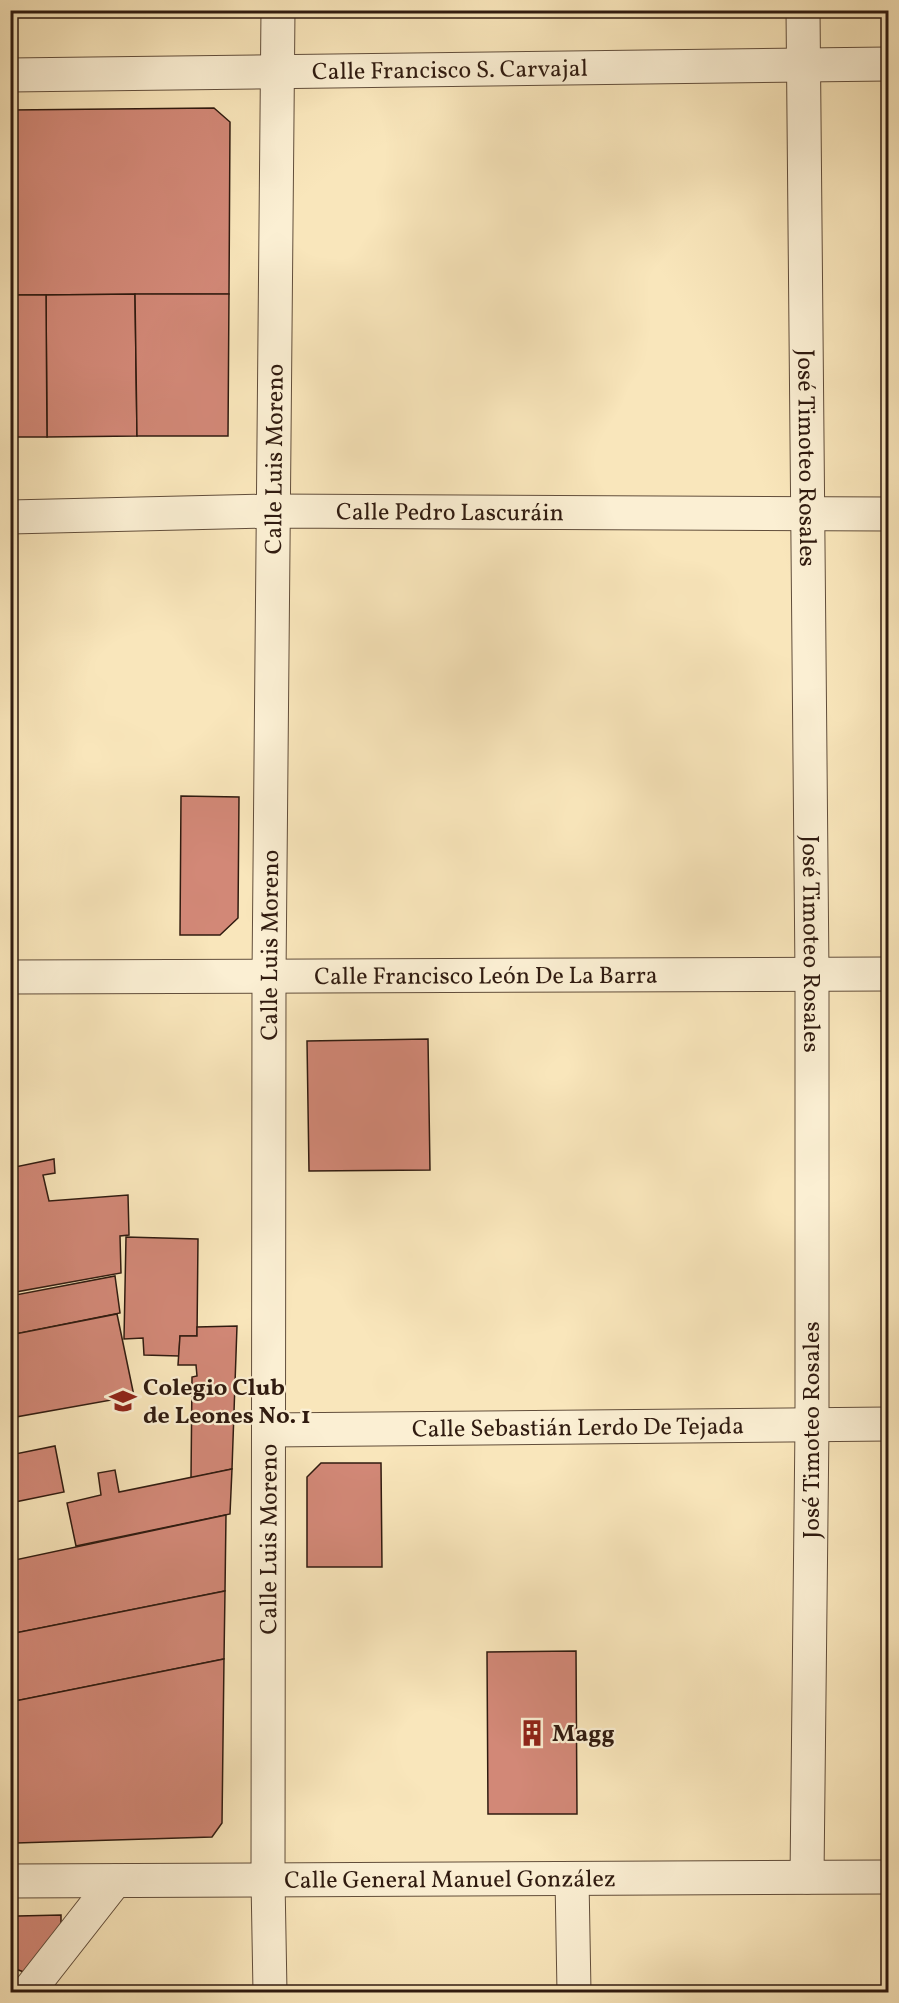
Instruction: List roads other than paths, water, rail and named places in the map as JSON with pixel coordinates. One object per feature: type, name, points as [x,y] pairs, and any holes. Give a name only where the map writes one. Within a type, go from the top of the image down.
[{"type":"street","name":"Calle Luis Moreno","points":[[270,1992],[268,1880],[269,976],[278,10]]},
{"type":"street","name":"José Timoteo Rosales","points":[[803,10],[812,974],[812,1425],[807,1877]]},
{"type":"street","name":"Calle Francisco S. Carvajal","points":[[10,75],[888,64]]},
{"type":"street","name":"Calle Pedro Lascuráin","points":[[10,517],[272,512],[888,514]]},
{"type":"street","name":"Calle Francisco León De La Barra","points":[[10,977],[888,974]]},
{"type":"street","name":"Calle Sebastián Lerdo De Tejada","points":[[269,1430],[888,1424]]},
{"type":"street","name":"Calle General Manuel González","points":[[10,1881],[888,1877]]},
{"type":"street","points":[[572,1879],[574,1992]]},
{"type":"street","points":[[28,1992],[115,1881]]},
{"type":"place","name":"Colegio Club de Leones No. 1","points":[[123,1401]]},
{"type":"place","name":"Magg","points":[[532,1733]]}]
